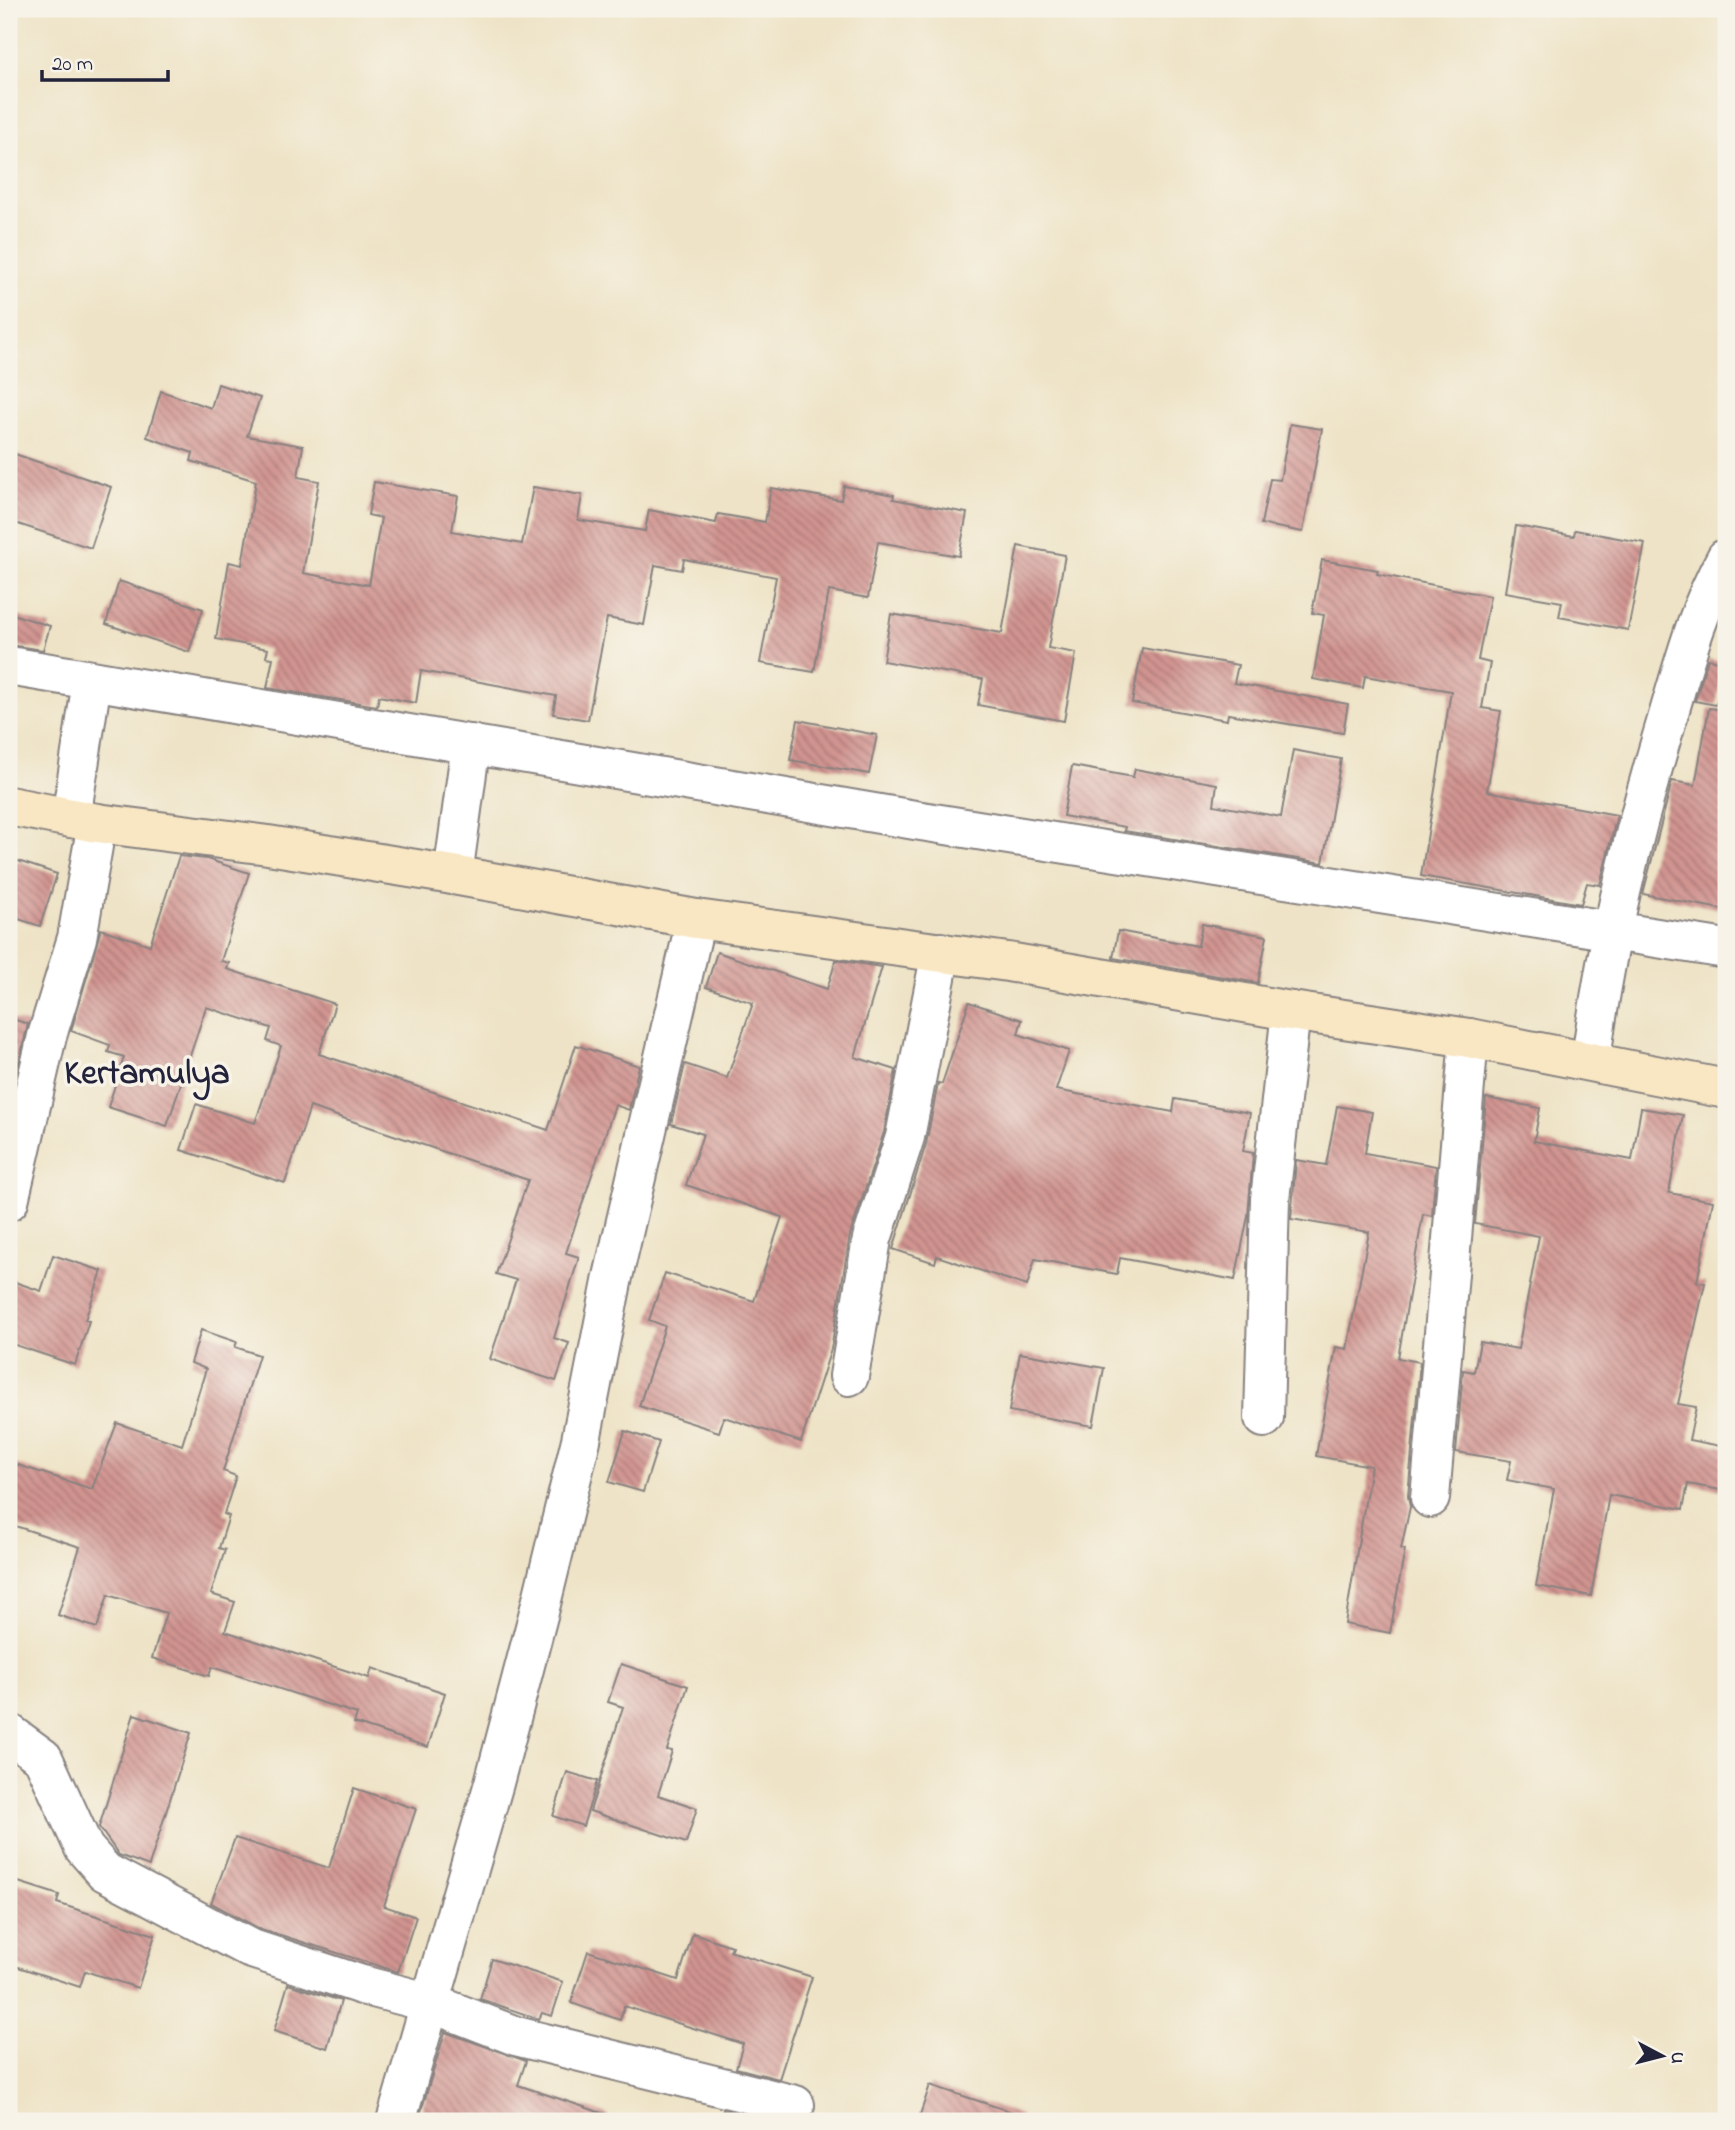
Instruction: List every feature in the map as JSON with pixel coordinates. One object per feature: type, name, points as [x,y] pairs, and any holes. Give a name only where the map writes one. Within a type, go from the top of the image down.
[{"type":"main road","points":[[9,806],[84,821],[268,845],[453,875],[695,919],[941,952],[1291,1011],[1469,1038],[1592,1050],[1726,1089]]},
{"type":"street","points":[[1592,1050],[1609,945],[1646,790],[1695,625],[1726,558]]},
{"type":"street","points":[[9,666],[91,692],[468,761],[915,820],[1609,945],[1726,949]]},
{"type":"street","points":[[9,1201],[47,1036],[77,939],[84,821],[78,779],[91,692]]},
{"type":"street","points":[[453,875],[468,761]]},
{"type":"street","points":[[396,2121],[494,1783],[581,1440],[613,1278],[679,1000],[695,919]]},
{"type":"street","points":[[849,1376],[873,1240],[905,1137],[941,952]]},
{"type":"street","points":[[1265,1418],[1270,1199],[1291,1011]]},
{"type":"street","points":[[1430,1498],[1469,1038]]},
{"type":"street","points":[[9,1733],[26,1742],[43,1758],[85,1848],[105,1872],[250,1948],[362,1985],[430,2003],[516,2036],[795,2105]]},
{"type":"building","points":[[218,384],[260,398],[247,436],[303,446],[298,477],[319,481],[303,573],[369,585],[381,518],[368,515],[374,482],[458,496],[452,531],[522,544],[533,487],[582,495],[578,520],[645,531],[649,510],[716,523],[718,514],[765,522],[771,488],[841,500],[844,486],[894,495],[893,499],[967,513],[959,556],[878,542],[868,598],[829,591],[814,672],[760,663],[776,577],[684,559],[682,570],[655,565],[644,625],[607,618],[588,720],[553,714],[556,696],[421,671],[416,703],[379,696],[377,706],[267,688],[273,658],[266,657],[268,649],[216,639],[229,562],[242,565],[256,481],[191,461],[193,453],[147,437],[161,391],[211,408]]},
{"type":"building","points":[[1290,424],[1322,429],[1303,532],[1261,524],[1270,479],[1280,480]]},
{"type":"building","points":[[9,452],[111,487],[91,548],[9,521]]},
{"type":"building","points":[[1516,526],[1574,536],[1575,530],[1645,543],[1628,630],[1559,617],[1562,602],[1505,592]]},
{"type":"building","points":[[1018,546],[1065,555],[1048,648],[1076,653],[1064,721],[978,705],[983,679],[883,661],[891,614],[1002,633]]},
{"type":"building","points":[[1322,560],[1378,570],[1377,574],[1490,596],[1478,660],[1490,663],[1482,708],[1501,711],[1487,791],[1617,815],[1600,885],[1587,883],[1581,904],[1421,876],[1451,691],[1365,676],[1363,688],[1313,679],[1324,615],[1312,613]]},
{"type":"building","points":[[119,581],[203,609],[189,652],[106,624]]},
{"type":"building","points":[[9,613],[50,626],[43,650],[9,645]]},
{"type":"building","points":[[1142,648],[1238,665],[1234,683],[1348,704],[1343,733],[1228,714],[1227,720],[1132,703]]},
{"type":"building","points":[[1708,659],[1724,662],[1716,705],[1695,701]]},
{"type":"building","points":[[1709,708],[1726,710],[1726,910],[1643,894],[1672,781],[1695,785]]},
{"type":"building","points":[[798,720],[877,735],[869,774],[790,760]]},
{"type":"building","points":[[1293,750],[1341,759],[1323,863],[1124,831],[1125,827],[1063,816],[1072,766],[1133,777],[1135,769],[1217,784],[1214,805],[1281,817]]},
{"type":"building","points":[[179,856],[207,859],[249,873],[221,961],[229,963],[227,969],[335,1004],[319,1054],[548,1130],[576,1045],[639,1066],[629,1110],[615,1105],[566,1253],[579,1257],[554,1338],[569,1343],[556,1381],[490,1359],[516,1280],[496,1274],[528,1180],[310,1107],[285,1183],[181,1150],[196,1104],[255,1123],[281,1046],[267,1041],[271,1028],[206,1007],[167,1126],[108,1107],[124,1057],[108,1052],[110,1045],[71,1031],[101,929],[150,945]]},
{"type":"building","points":[[15,860],[57,874],[40,926],[9,916],[9,878]]},
{"type":"building","points":[[1202,924],[1267,936],[1258,983],[1113,958],[1118,931],[1198,946]]},
{"type":"building","points":[[717,952],[827,989],[836,960],[882,967],[855,1057],[896,1070],[884,1132],[850,1235],[831,1349],[801,1442],[724,1417],[719,1432],[639,1406],[665,1326],[649,1320],[665,1273],[754,1301],[782,1217],[686,1185],[703,1134],[671,1124],[685,1064],[727,1078],[753,1003],[706,987]]},
{"type":"building","points":[[969,1002],[1022,1020],[1018,1034],[1069,1051],[1056,1090],[1173,1112],[1175,1099],[1250,1113],[1243,1151],[1253,1153],[1248,1216],[1235,1280],[1120,1258],[1117,1274],[1035,1259],[1027,1286],[937,1256],[935,1263],[893,1249],[926,1144],[938,1083],[942,1084]]},
{"type":"building","points":[[9,1018],[28,1024],[9,1105]]},
{"type":"building","points":[[1486,1098],[1540,1108],[1534,1141],[1632,1160],[1641,1108],[1683,1115],[1669,1193],[1713,1201],[1697,1282],[1705,1283],[1678,1404],[1696,1407],[1689,1440],[1726,1447],[1726,1491],[1688,1484],[1683,1509],[1609,1495],[1591,1596],[1536,1586],[1554,1489],[1507,1480],[1511,1461],[1456,1452],[1463,1370],[1474,1372],[1480,1342],[1518,1349],[1539,1236],[1475,1224]]},
{"type":"building","points":[[1337,1106],[1372,1112],[1365,1153],[1436,1166],[1432,1216],[1423,1214],[1398,1358],[1420,1362],[1408,1496],[1410,1507],[1401,1549],[1405,1549],[1390,1633],[1345,1624],[1371,1466],[1316,1456],[1336,1347],[1347,1349],[1369,1232],[1291,1219],[1296,1160],[1326,1165]]},
{"type":"building","points":[[53,1255],[102,1271],[85,1320],[89,1321],[75,1365],[9,1343],[9,1280],[41,1291]]},
{"type":"building","points":[[201,1330],[237,1342],[235,1347],[259,1355],[223,1471],[236,1476],[224,1514],[229,1516],[219,1548],[225,1550],[211,1594],[235,1602],[225,1631],[369,1678],[372,1668],[445,1693],[428,1747],[354,1723],[357,1714],[212,1667],[209,1676],[152,1658],[166,1613],[108,1595],[97,1628],[58,1615],[80,1547],[9,1524],[9,1484],[15,1464],[92,1489],[117,1423],[182,1445],[206,1369],[191,1363]]},
{"type":"building","points":[[1020,1353],[1104,1368],[1093,1426],[1009,1411]]},
{"type":"building","points":[[625,1431],[659,1442],[643,1492],[609,1482]]},
{"type":"building","points":[[621,1664],[688,1686],[667,1750],[672,1751],[658,1795],[697,1808],[686,1843],[590,1811],[623,1707],[608,1702]]},
{"type":"building","points":[[134,1714],[191,1733],[149,1866],[119,1855],[99,1827]]},
{"type":"building","points":[[567,1772],[597,1781],[583,1826],[553,1816]]},
{"type":"building","points":[[354,1788],[416,1809],[384,1906],[416,1917],[398,1972],[258,1928],[211,1903],[235,1838],[329,1868]]},
{"type":"building","points":[[9,1879],[59,1895],[57,1903],[155,1935],[138,1988],[85,1971],[80,1987],[9,1964]]},
{"type":"building","points":[[693,1933],[732,1946],[730,1951],[812,1977],[779,2079],[736,2068],[743,2044],[624,2006],[620,2020],[571,2003],[588,1951],[678,1980]]},
{"type":"building","points":[[492,1959],[563,1982],[552,2016],[542,2013],[539,2019],[480,1999]]},
{"type":"building","points":[[288,1984],[341,2001],[327,2048],[274,2031]]},
{"type":"building","points":[[445,2032],[526,2061],[518,2085],[608,2115],[607,2121],[440,2121],[420,2115]]},
{"type":"building","points":[[930,2085],[1021,2115],[1020,2121],[918,2121]]},
{"type":"building","points":[[723,2110],[766,2120],[719,2121]]},
{"type":"district","name":"Kertamulya","points":[[147,1074]]}]
